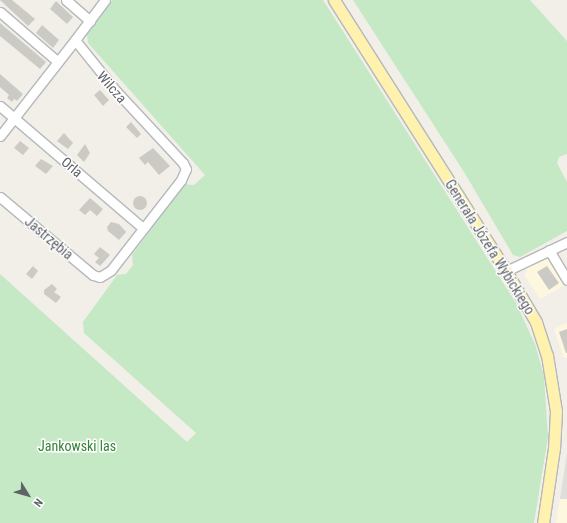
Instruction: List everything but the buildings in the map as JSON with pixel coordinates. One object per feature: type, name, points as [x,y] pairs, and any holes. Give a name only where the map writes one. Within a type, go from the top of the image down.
[{"type":"main road","name":"Generała Józefa Wybickiego","points":[[334,0],[506,271],[540,332],[554,395],[554,448],[543,523]]},
{"type":"street","points":[[66,0],[90,21]]},
{"type":"street","points":[[0,136],[56,61],[90,21],[105,0]]},
{"type":"street","points":[[0,12],[56,61]]},
{"type":"street","name":"Wilcza","points":[[74,40],[88,59],[186,169],[181,180],[143,228]]},
{"type":"street","name":"Orla","points":[[0,106],[143,228]]},
{"type":"street","name":"Jastrzębia","points":[[0,197],[94,275],[100,277],[111,270],[143,228]]},
{"type":"street","points":[[506,271],[567,242]]},
{"type":"street","points":[[549,250],[567,280]]},
{"type":"shaded area","points":[[542,258],[550,260],[565,285],[540,299],[525,276],[528,264]]},
{"type":"shaded area","points":[[567,323],[567,358],[564,358],[554,329]]},
{"type":"shaded area","points":[[567,453],[567,499],[560,499]]},
{"type":"shaded area","points":[[560,499],[567,499],[567,523],[556,523]]},
{"type":"green space","name":"Jankowski las","points":[[112,0],[323,0],[516,303],[535,344],[544,376],[548,437],[534,523],[0,523],[0,274],[187,442],[196,433],[84,333],[83,322],[117,275],[126,274],[133,265],[132,255],[184,184],[194,185],[205,175],[88,43],[87,34]]},
{"type":"green space","points":[[353,0],[530,0],[567,41],[567,154],[559,157],[557,163],[567,182],[567,231],[520,257],[513,255],[464,172]]}]
